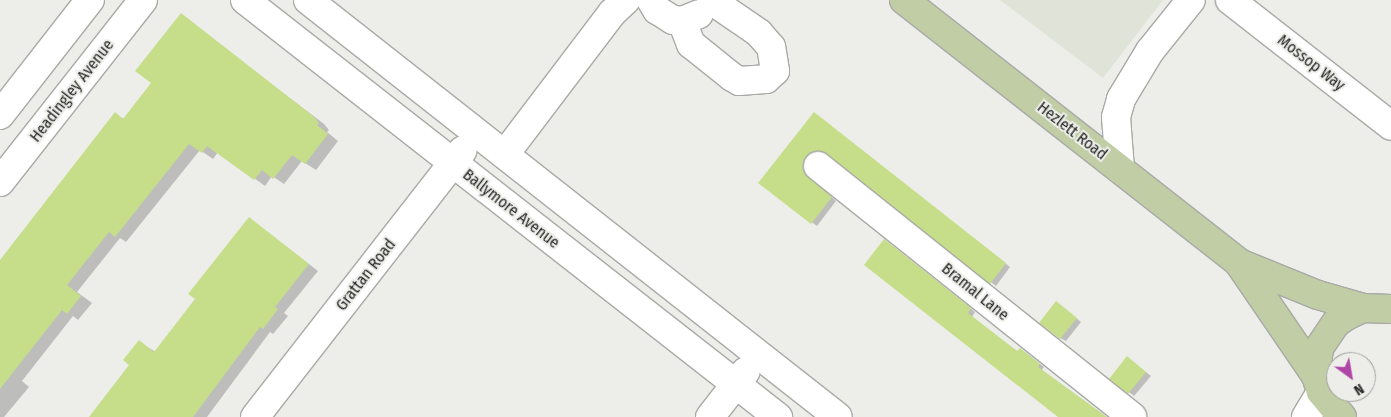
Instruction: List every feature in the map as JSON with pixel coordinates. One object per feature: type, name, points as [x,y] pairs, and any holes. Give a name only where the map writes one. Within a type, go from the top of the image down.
[{"type":"main road","name":"Hezlett Road","points":[[904,0],[1239,263],[1318,295],[1381,306]]},
{"type":"main road","name":"Hezlett Road","points":[[1239,263],[1318,384],[1342,417]]},
{"type":"main road","points":[[1318,384],[1316,362],[1325,335],[1336,323],[1381,306]]},
{"type":"street","points":[[0,115],[90,0]]},
{"type":"street","name":"Headingley Avenue","points":[[0,182],[143,0]]},
{"type":"street","name":"Ballymore Avenue","points":[[246,0],[735,384],[769,414]]},
{"type":"street","points":[[308,0],[838,417]]},
{"type":"street","points":[[505,154],[612,12],[626,0]]},
{"type":"street","points":[[651,0],[664,16],[682,21],[699,15],[710,0],[759,33],[771,47],[774,71],[766,79],[739,81],[691,44],[682,21]]},
{"type":"street","points":[[1120,169],[1116,117],[1121,99],[1150,51],[1190,0]]},
{"type":"street","name":"Mossop Way","points":[[1230,0],[1391,126]]},
{"type":"street","name":"Grattan Road","points":[[255,417],[476,133]]},
{"type":"street","name":"Bramal Lane","points":[[818,166],[1132,417]]},
{"type":"street","points":[[710,417],[759,356]]},
{"type":"street","points":[[769,414],[792,381]]},
{"type":"street","points":[[1306,417],[1318,384]]},
{"type":"shaded area","points":[[1000,0],[1163,0],[1103,78]]},
{"type":"building","points":[[181,13],[313,116],[319,123],[317,125],[328,134],[305,164],[292,155],[273,179],[262,170],[254,180],[207,146],[202,153],[189,144],[115,237],[109,232],[67,285],[81,296],[67,314],[62,310],[0,389],[0,260],[115,112],[123,119],[151,83],[135,71]]},
{"type":"building","points":[[814,112],[1006,263],[990,284],[821,151],[806,156],[803,171],[832,197],[811,224],[758,183]]},
{"type":"building","points":[[249,217],[309,264],[275,307],[278,309],[263,329],[260,327],[193,417],[89,417],[129,365],[123,360],[139,340],[154,352],[195,299],[188,294]]},
{"type":"building","points":[[884,239],[971,308],[968,313],[1017,351],[1020,348],[1040,364],[1038,367],[1107,417],[1058,417],[864,265]]},
{"type":"building","points":[[1056,301],[1077,318],[1060,339],[1039,323]]},
{"type":"building","points":[[1127,356],[1146,372],[1128,394],[1109,379]]}]
